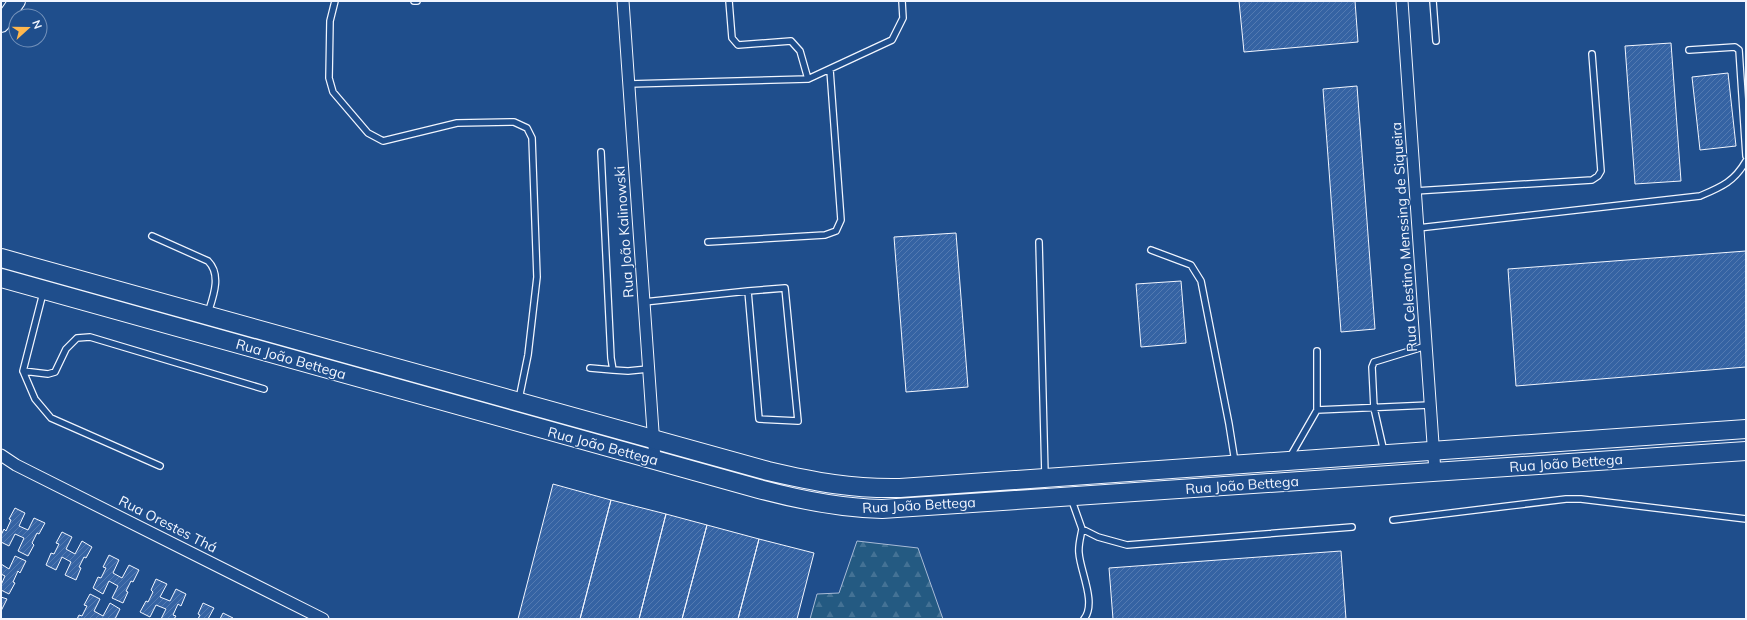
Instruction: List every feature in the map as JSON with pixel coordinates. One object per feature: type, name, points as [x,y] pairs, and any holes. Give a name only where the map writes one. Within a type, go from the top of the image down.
[{"type":"main road","points":[[1,24],[17,1]]},
{"type":"main road","name":"Rua João Bettega","points":[[1,258],[781,474],[855,488],[900,488],[1746,429]]},
{"type":"main road","name":"Rua João Bettega","points":[[1,278],[789,497],[836,506],[882,509],[1435,472],[1737,454]]},
{"type":"street","name":"Rua João Kalinowski","points":[[623,1],[655,460]]},
{"type":"street","name":"Rua Celestino Menssing de Siqueira","points":[[1402,1],[1435,472]]},
{"type":"street","name":"Rua Orestes Thá","points":[[1,455],[16,465],[323,619]]},
{"type":"lane","points":[[335,1],[330,21],[329,78],[333,92],[368,133],[383,141],[457,122],[514,122],[527,128],[532,138],[537,277],[528,355],[518,401]]},
{"type":"lane","points":[[728,1],[732,38],[738,45],[791,41],[800,51],[808,79]]},
{"type":"lane","points":[[629,84],[808,79],[892,40],[904,18],[902,1]]},
{"type":"lane","points":[[1433,1],[1436,41]]},
{"type":"lane","points":[[1689,50],[1735,47],[1739,50],[1746,156]]},
{"type":"lane","points":[[1415,191],[1592,180],[1598,176],[1601,171],[1592,54]]},
{"type":"lane","points":[[708,242],[825,235],[836,231],[841,220],[830,70]]},
{"type":"lane","points":[[601,152],[611,358],[613,370]]},
{"type":"lane","points":[[1418,228],[1700,196],[1722,186],[1739,173],[1746,161]]},
{"type":"lane","points":[[152,236],[208,261],[212,265],[216,274],[215,287],[208,315]]},
{"type":"lane","points":[[1039,242],[1046,478]]},
{"type":"lane","points":[[1151,250],[1191,265],[1201,281],[1229,424],[1235,464]]},
{"type":"lane","points":[[644,302],[748,291],[784,288],[798,420],[759,419],[748,291]]},
{"type":"lane","points":[[43,290],[23,371],[35,399],[51,418],[160,466]]},
{"type":"lane","points":[[23,371],[48,374],[55,372],[66,349],[77,338],[90,337],[264,389]]},
{"type":"lane","points":[[1385,454],[1374,408],[1372,367],[1374,362],[1426,346]]},
{"type":"lane","points":[[1288,461],[1317,410],[1317,351]]},
{"type":"lane","points":[[590,368],[628,371],[648,369]]},
{"type":"lane","points":[[1317,410],[1430,405]]},
{"type":"lane","points":[[1070,496],[1082,529],[1079,552],[1081,567],[1089,590],[1087,616],[1084,619]]},
{"type":"lane","points":[[1393,520],[1566,499],[1581,499],[1746,519]]},
{"type":"lane","points":[[1082,529],[1098,537],[1126,545],[1352,527]]},
{"type":"green space","points":[[857,541],[918,548],[943,619],[810,619],[817,594],[839,593]]},
{"type":"building","points":[[1239,1],[1355,1],[1358,42],[1244,52]]},
{"type":"building","points":[[1671,43],[1681,181],[1635,184],[1625,46]]},
{"type":"building","points":[[1728,73],[1736,146],[1700,150],[1692,77]]},
{"type":"building","points":[[1357,86],[1375,329],[1341,332],[1323,89]]},
{"type":"building","points":[[956,233],[968,387],[906,392],[894,237]]},
{"type":"building","points":[[1746,251],[1746,367],[1516,386],[1508,269]]},
{"type":"building","points":[[1181,281],[1186,343],[1141,347],[1136,284]]},
{"type":"building","points":[[553,484],[611,500],[580,619],[518,619]]},
{"type":"building","points":[[611,500],[666,514],[639,619],[580,619]]},
{"type":"building","points":[[15,508],[25,513],[19,526],[28,530],[34,518],[45,523],[39,534],[37,533],[32,543],[34,545],[28,556],[18,551],[24,538],[15,534],[9,546],[1,542],[1,535],[4,529],[6,531],[11,520],[9,519]]},
{"type":"building","points":[[666,514],[707,525],[682,619],[639,619]]},
{"type":"building","points":[[707,525],[759,539],[738,619],[682,619]]},
{"type":"building","points":[[62,532],[72,537],[66,549],[75,554],[82,541],[92,547],[86,558],[84,557],[79,567],[81,568],[76,580],[65,575],[71,562],[62,557],[56,570],[46,565],[51,553],[54,554],[59,544],[56,543]]},
{"type":"building","points":[[759,539],[814,553],[797,619],[738,619]]},
{"type":"building","points":[[1341,551],[1346,619],[1113,619],[1109,568]]},
{"type":"building","points":[[109,555],[119,560],[113,573],[122,578],[129,565],[139,570],[133,582],[131,581],[126,591],[128,592],[123,603],[112,598],[118,586],[109,581],[103,594],[93,588],[98,577],[101,578],[106,568],[103,567]]},
{"type":"building","points":[[15,556],[26,561],[20,573],[18,571],[13,582],[15,583],[9,594],[1,590],[1,585],[5,576],[1,574],[1,564],[9,569]]},
{"type":"building","points":[[156,579],[167,584],[160,597],[170,601],[176,589],[186,594],[181,606],[178,604],[173,615],[176,616],[174,619],[161,619],[166,609],[156,605],[150,617],[140,612],[146,601],[148,602],[153,592],[151,590]]},
{"type":"building","points":[[90,594],[100,599],[94,611],[103,616],[110,603],[120,609],[115,619],[77,619],[79,615],[82,616],[87,606],[84,605]]},
{"type":"building","points":[[1,597],[7,599],[1,611]]},
{"type":"building","points":[[203,603],[214,608],[208,619],[198,619],[200,615],[198,614]]},
{"type":"building","points":[[223,613],[233,618],[233,619],[220,619]]}]
